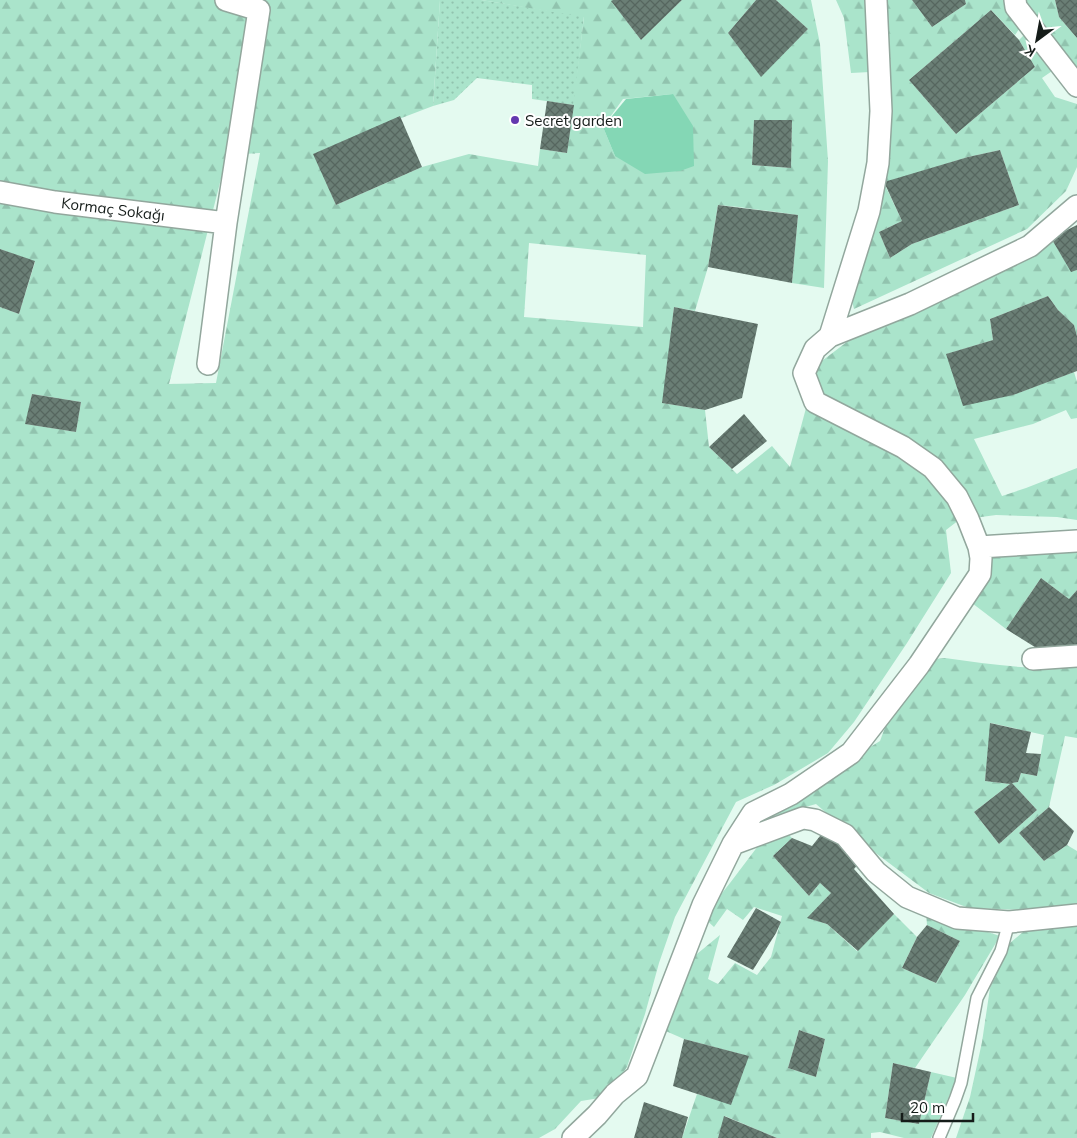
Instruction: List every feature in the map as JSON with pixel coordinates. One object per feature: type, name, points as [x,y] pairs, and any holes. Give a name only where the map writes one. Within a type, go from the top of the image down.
[{"type":"street","points":[[208,364],[226,223],[259,10],[226,0]]},
{"type":"street","points":[[830,336],[868,211],[878,163],[880,110],[876,0]]},
{"type":"street","points":[[1015,0],[1016,7],[1077,86]]},
{"type":"street","name":"Kormaç Sokağı","points":[[0,192],[55,202],[226,223]]},
{"type":"street","points":[[573,1138],[615,1094],[637,1076],[703,905],[732,844],[753,813],[791,794],[852,753],[919,665],[980,574],[981,558],[979,546],[968,519],[957,497],[933,468],[904,447],[815,402],[804,373],[815,349],[830,336],[910,304],[1030,246],[1077,206]]},
{"type":"street","points":[[979,546],[1077,541]]},
{"type":"street","points":[[1032,658],[1077,656]]},
{"type":"street","points":[[732,844],[803,818],[815,820],[844,835],[876,872],[907,897],[957,918],[1009,922],[1077,915]]},
{"type":"lane","points":[[939,1138],[956,1100],[961,1083],[977,998],[1001,951],[1009,922]]},
{"type":"green space","points":[[0,0],[440,0],[433,106],[314,154],[336,205],[422,167],[469,154],[538,166],[540,149],[567,153],[584,17],[481,0],[613,0],[612,2],[641,40],[682,0],[756,0],[728,33],[761,76],[808,29],[776,0],[811,0],[820,44],[828,161],[824,288],[792,283],[798,215],[718,205],[708,267],[695,311],[674,307],[663,403],[705,410],[709,447],[737,474],[772,446],[790,467],[818,364],[869,325],[1051,238],[1071,271],[1077,270],[1077,336],[1074,325],[1058,310],[1048,296],[990,319],[993,340],[947,354],[1013,395],[1074,372],[1077,382],[1077,418],[1071,419],[1066,410],[1033,424],[974,439],[1002,496],[1077,468],[1077,520],[1057,517],[996,515],[959,520],[946,530],[951,573],[907,643],[854,722],[828,753],[774,785],[736,802],[675,917],[627,1067],[606,1097],[581,1101],[555,1129],[539,1138],[0,1138],[0,307],[19,314],[35,262],[0,249]],"holes":[[[673,94],[615,156],[603,127],[623,99]],[[754,120],[792,120],[791,168],[752,165]],[[260,153],[216,383],[169,384],[227,155]],[[529,243],[646,255],[643,327],[524,317]],[[32,394],[81,402],[76,432],[26,424]]]},
{"type":"green space","points":[[440,0],[481,0],[584,16],[574,105],[532,99],[532,85],[477,78],[454,100],[433,106]]},
{"type":"green space","points":[[836,0],[912,0],[932,27],[966,4],[965,0],[1006,0],[1022,25],[1015,35],[991,10],[909,80],[956,134],[1035,67],[1019,40],[1027,32],[1055,69],[1042,78],[1055,97],[1077,104],[1077,167],[1066,191],[1027,229],[854,309],[852,301],[889,71],[851,73],[844,18]],"holes":[[[1000,150],[1019,205],[912,244],[890,258],[879,232],[902,221],[884,183],[968,157]]]},
{"type":"green space","points":[[1022,0],[1055,0],[1059,17],[1077,38],[1077,70]]},
{"type":"green space","points":[[1077,545],[1077,590],[1069,599],[1041,578],[1006,629],[968,600],[985,547]]},
{"type":"green space","points":[[945,658],[994,665],[1077,667],[1077,738],[1065,736],[1049,807],[1019,833],[1044,861],[1067,845],[1077,851],[1077,904],[1026,910],[969,908],[929,893],[853,836],[816,804],[774,816],[776,805],[880,741],[909,662]],"holes":[[[991,723],[1044,735],[1037,776],[1021,773],[1018,782],[1012,783],[1037,810],[999,844],[974,812],[1010,784],[985,781]]]},
{"type":"green space","points":[[787,833],[792,838],[773,856],[809,896],[820,883],[831,893],[808,918],[827,924],[857,951],[894,914],[917,937],[902,968],[936,983],[960,941],[927,925],[926,912],[1000,936],[965,995],[915,1068],[893,1063],[885,1118],[919,1124],[931,1072],[957,1078],[931,1138],[904,1138],[880,1132],[871,1133],[871,1138],[777,1138],[725,1116],[718,1138],[682,1138],[697,1094],[731,1104],[748,1056],[684,1039],[661,1029],[686,963],[720,935],[708,979],[718,984],[735,963],[757,975],[771,957],[782,916],[754,907],[743,920],[727,909],[714,927],[703,917],[758,846]],"holes":[[[799,1030],[825,1039],[816,1077],[788,1068]]]},
{"type":"green space","points":[[1077,919],[1077,1138],[956,1138],[970,1097],[982,1042],[990,988],[1010,943],[1030,926]]},
{"type":"shaded area","points":[[673,94],[693,126],[694,166],[680,171],[645,174],[615,156],[603,127],[626,99]]},
{"type":"building","points":[[682,0],[641,40],[611,1]]},
{"type":"building","points":[[756,0],[776,0],[808,29],[761,77],[728,33]]},
{"type":"building","points":[[912,0],[965,0],[966,4],[932,27]]},
{"type":"building","points":[[1055,0],[1077,0],[1077,38],[1059,17]]},
{"type":"building","points":[[991,10],[1019,40],[1035,67],[956,134],[909,80]]},
{"type":"building","points":[[547,101],[574,105],[567,153],[540,149]]},
{"type":"building","points":[[400,116],[422,167],[336,205],[313,154]]},
{"type":"building","points":[[754,120],[792,120],[791,168],[752,165]]},
{"type":"building","points":[[1000,150],[1019,205],[912,244],[890,258],[879,232],[902,221],[884,182],[968,157]]},
{"type":"building","points":[[718,205],[798,215],[792,283],[708,267]]},
{"type":"building","points":[[1077,225],[1077,270],[1071,272],[1051,238]]},
{"type":"building","points":[[0,249],[35,261],[19,314],[0,307]]},
{"type":"building","points":[[1048,296],[1058,310],[1074,325],[1077,336],[1077,371],[1013,395],[963,406],[946,354],[993,340],[990,319]]},
{"type":"building","points":[[674,307],[758,324],[742,398],[705,410],[662,403]]},
{"type":"building","points":[[32,394],[81,402],[76,432],[25,424]]},
{"type":"building","points":[[744,414],[767,441],[732,469],[709,447]]},
{"type":"building","points":[[1041,578],[1069,599],[1077,590],[1077,645],[1038,649],[1006,629]]},
{"type":"building","points":[[990,723],[1031,732],[1026,753],[1041,754],[1037,776],[1021,773],[1018,782],[1012,783],[1037,810],[999,844],[974,812],[1010,784],[985,781]]},
{"type":"building","points":[[1049,807],[1074,831],[1067,845],[1044,861],[1019,833]]},
{"type":"building","points":[[824,831],[861,861],[854,869],[894,914],[858,951],[827,924],[807,918],[831,893],[820,883],[809,896],[773,856],[792,838],[812,846]]},
{"type":"building","points":[[756,908],[781,922],[753,970],[727,957]]},
{"type":"building","points":[[927,925],[960,941],[936,983],[902,968],[917,937]]},
{"type":"building","points":[[799,1030],[825,1039],[816,1077],[788,1068]]},
{"type":"building","points":[[684,1039],[749,1056],[731,1105],[673,1086]]},
{"type":"building","points":[[893,1063],[931,1072],[919,1124],[885,1118]]},
{"type":"building","points":[[644,1102],[688,1117],[682,1138],[634,1138]]},
{"type":"building","points":[[724,1116],[777,1138],[718,1138]]},
{"type":"place","name":"Secret garden","points":[[515,120]]}]
